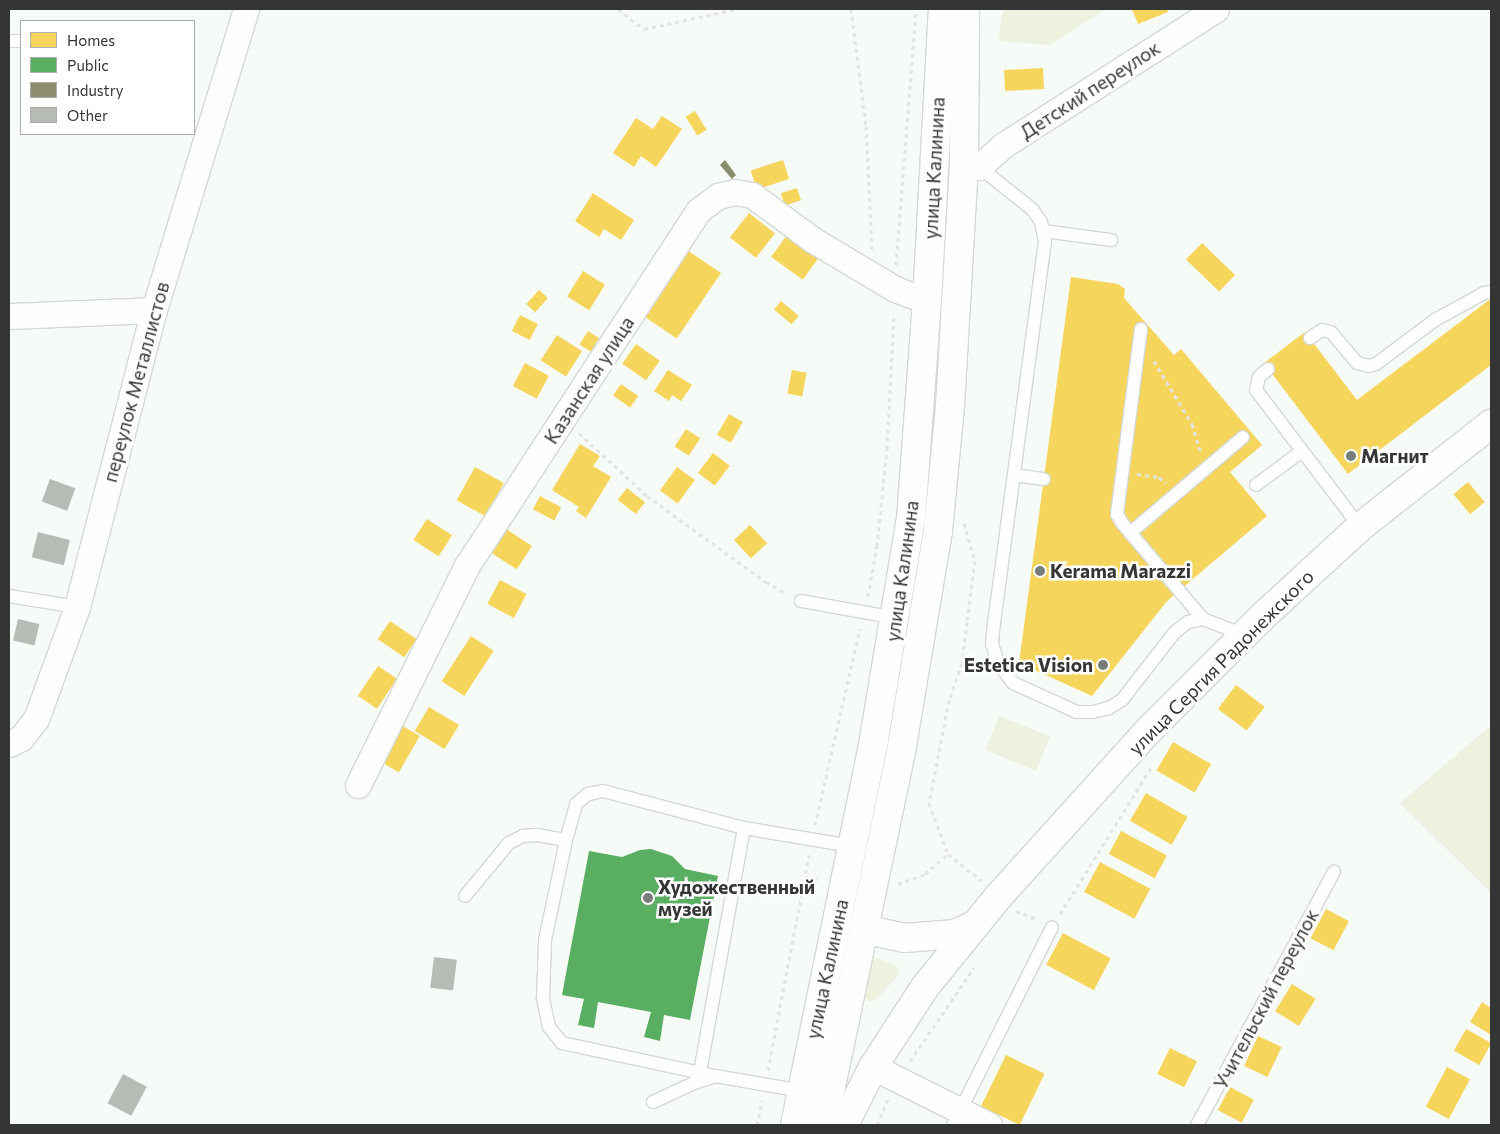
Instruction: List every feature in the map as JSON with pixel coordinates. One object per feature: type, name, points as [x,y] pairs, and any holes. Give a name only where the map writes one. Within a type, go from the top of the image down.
[{"type":"main road","name":"улица Калинина","points":[[794,1125],[874,739],[896,618],[911,519],[927,301],[943,9]]},
{"type":"main road","name":"улица Калинина","points":[[824,1125],[863,928],[901,752],[938,531],[972,166],[965,9]]},
{"type":"main road","name":"улица Сергия Радонежского","points":[[844,1125],[873,1067],[925,988],[974,926],[1150,729],[1244,635],[1360,527],[1491,424]]},
{"type":"main road","name":"улица Сергия Радонежского","points":[[836,924],[905,938],[954,934],[974,926]]},
{"type":"main road","points":[[905,938],[915,946],[922,958],[925,971],[925,988]]},
{"type":"street","name":"переулок Металлистов","points":[[9,744],[21,738],[36,719],[77,607],[154,310],[246,9]]},
{"type":"street","name":"Детский переулок","points":[[972,166],[1216,9]]},
{"type":"street","name":"Казанская улица","points":[[358,784],[466,567],[564,420],[699,210],[718,196],[735,192],[752,195],[814,240],[885,273],[895,289],[927,301]]},
{"type":"street","points":[[9,316],[154,310]]},
{"type":"street","points":[[873,1067],[956,1118],[989,1125]]},
{"type":"lane","points":[[972,166],[1032,210],[1044,231],[1045,241],[992,644],[998,663],[1013,682],[1077,712],[1101,711],[1122,700],[1182,626],[1203,619]]},
{"type":"lane","points":[[1044,231],[1111,240]]},
{"type":"lane","points":[[1310,338],[1322,330],[1331,332],[1357,363],[1369,366],[1376,364],[1435,320],[1484,293],[1491,292]]},
{"type":"lane","points":[[1141,333],[1117,514],[1130,533],[1203,619],[1244,635]]},
{"type":"lane","points":[[1268,369],[1257,380],[1256,390],[1360,527]]},
{"type":"lane","points":[[1130,533],[1243,437]]},
{"type":"lane","points":[[1256,485],[1302,451]]},
{"type":"lane","points":[[1014,475],[1044,479]]},
{"type":"lane","points":[[9,596],[77,607]]},
{"type":"lane","points":[[801,601],[896,618]]},
{"type":"lane","points":[[802,1092],[715,1076],[562,1043],[549,1026],[543,998],[545,940],[566,840],[576,804],[588,794],[603,791],[744,828],[852,846]]},
{"type":"lane","points":[[700,1072],[744,828]]},
{"type":"lane","points":[[465,896],[510,843],[523,836],[537,835],[566,840]]},
{"type":"lane","name":"Учительский переулок","points":[[1197,1125],[1334,872]]},
{"type":"lane","points":[[956,1118],[1052,927]]},
{"type":"lane","points":[[653,1102],[694,1083],[715,1076]]},
{"type":"path","points":[[618,9],[644,29],[737,9]]},
{"type":"path","points":[[850,9],[885,273]]},
{"type":"path","points":[[885,273],[916,9]]},
{"type":"path","points":[[866,604],[877,546],[887,449],[894,307]]},
{"type":"path","points":[[1141,333],[1192,424],[1205,470]]},
{"type":"path","points":[[564,420],[647,496],[766,582],[801,601]]},
{"type":"path","points":[[1122,472],[1159,477],[1175,494]]},
{"type":"path","points":[[814,829],[862,622]]},
{"type":"path","points":[[1009,918],[1015,910],[1052,927],[1157,757]]},
{"type":"path","points":[[929,803],[948,854],[986,884]]},
{"type":"path","points":[[766,1079],[810,850]]},
{"type":"path","points":[[889,887],[924,874],[948,854]]},
{"type":"path","points":[[805,876],[829,881]]},
{"type":"path","points":[[907,1065],[975,967]]},
{"type":"path","points":[[877,1125],[892,1090]]},
{"type":"path","points":[[757,1125],[762,1099]]},
{"type":"green space","points":[[1003,9],[1106,9],[1050,45],[998,41]]},
{"type":"green space","points":[[999,716],[1050,737],[1036,771],[985,750]]},
{"type":"green space","points":[[1491,725],[1491,893],[1400,803]]},
{"type":"green space","points":[[878,958],[897,966],[898,976],[874,1001],[868,1001],[864,996],[871,961]]},
{"type":"building: Homes","points":[[1132,9],[1167,9],[1168,12],[1138,24]]},
{"type":"building: Homes","points":[[1043,68],[1044,89],[1005,91],[1004,70]]},
{"type":"building: Homes","points":[[695,111],[707,130],[697,135],[686,117]]},
{"type":"building: Homes","points":[[662,116],[682,129],[656,167],[641,156],[634,167],[613,153],[636,118],[653,129]]},
{"type":"building: Homes","points":[[783,160],[789,179],[757,190],[751,171]]},
{"type":"building: Homes","points":[[797,188],[801,200],[785,206],[781,193]]},
{"type":"building: Homes","points":[[593,193],[634,220],[621,240],[604,229],[599,237],[575,221]]},
{"type":"building: Homes","points":[[749,213],[775,233],[756,258],[730,237]]},
{"type":"building: Homes","points":[[787,235],[819,258],[803,280],[771,257]]},
{"type":"building: Homes","points":[[1202,243],[1235,275],[1219,291],[1186,260]]},
{"type":"building: Homes","points":[[687,250],[721,273],[677,338],[643,315]]},
{"type":"building: Homes","points":[[583,271],[605,285],[589,310],[567,296]]},
{"type":"building: Homes","points":[[1071,277],[1118,284],[1125,289],[1124,298],[1174,355],[1181,349],[1262,445],[1230,472],[1267,516],[1167,601],[1092,696],[1019,663]]},
{"type":"building: Homes","points":[[539,290],[548,298],[535,312],[526,304]]},
{"type":"building: Homes","points":[[1489,300],[1491,303],[1491,365],[1348,474],[1264,363],[1305,332],[1357,400]]},
{"type":"building: Homes","points":[[781,301],[799,316],[792,324],[774,309]]},
{"type":"building: Homes","points":[[520,315],[538,324],[530,340],[512,331]]},
{"type":"building: Homes","points":[[588,331],[599,338],[591,351],[580,345]]},
{"type":"building: Homes","points":[[557,335],[582,351],[566,376],[541,360]]},
{"type":"building: Homes","points":[[636,344],[660,361],[646,380],[622,364]]},
{"type":"building: Homes","points":[[525,363],[549,376],[537,399],[513,386]]},
{"type":"building: Homes","points":[[668,370],[692,385],[681,401],[672,395],[669,401],[654,391]]},
{"type":"building: Homes","points":[[792,370],[807,373],[802,396],[787,394]]},
{"type":"building: Homes","points":[[621,384],[638,396],[630,408],[613,395]]},
{"type":"building: Homes","points":[[729,414],[743,422],[731,443],[717,435]]},
{"type":"building: Homes","points":[[686,429],[700,438],[689,456],[675,447]]},
{"type":"building: Homes","points":[[580,444],[600,456],[593,466],[611,477],[586,518],[576,511],[579,507],[552,490]]},
{"type":"building: Homes","points":[[713,453],[730,466],[715,486],[698,473]]},
{"type":"building: Homes","points":[[475,467],[504,483],[485,516],[457,500]]},
{"type":"building: Homes","points":[[677,467],[695,480],[678,503],[660,490]]},
{"type":"building: Homes","points":[[1468,482],[1485,502],[1470,514],[1453,494]]},
{"type":"building: Homes","points":[[627,488],[645,502],[636,514],[618,500]]},
{"type":"building: Homes","points":[[540,496],[561,507],[554,521],[533,509]]},
{"type":"building: Homes","points":[[427,519],[452,535],[439,556],[413,540]]},
{"type":"building: Homes","points":[[750,525],[767,543],[751,558],[734,540]]},
{"type":"building: Homes","points":[[506,529],[532,546],[517,569],[491,552]]},
{"type":"building: Homes","points":[[500,580],[526,594],[514,618],[487,604]]},
{"type":"building: Homes","points":[[390,621],[417,639],[404,657],[378,639]]},
{"type":"building: Homes","points":[[471,636],[494,651],[464,696],[442,681]]},
{"type":"building: Homes","points":[[378,666],[397,679],[377,709],[358,696]]},
{"type":"building: Homes","points":[[1236,685],[1265,707],[1247,731],[1218,709]]},
{"type":"building: Homes","points":[[429,707],[459,725],[445,749],[415,731]]},
{"type":"building: Homes","points":[[399,724],[420,736],[399,772],[378,760]]},
{"type":"building: Homes","points":[[1173,742],[1211,764],[1195,793],[1156,771]]},
{"type":"building: Homes","points":[[1146,793],[1188,817],[1172,845],[1130,821]]},
{"type":"building: Homes","points":[[1121,831],[1167,855],[1155,878],[1109,854]]},
{"type":"building: Homes","points":[[1100,862],[1150,889],[1134,919],[1084,892]]},
{"type":"building: Homes","points":[[1326,909],[1349,921],[1333,950],[1311,938]]},
{"type":"building: Homes","points":[[1063,933],[1111,958],[1094,990],[1046,965]]},
{"type":"building: Homes","points":[[1292,984],[1316,999],[1299,1026],[1275,1011]]},
{"type":"building: Homes","points":[[1482,1002],[1491,1008],[1491,1035],[1470,1022]]},
{"type":"building: Homes","points":[[1466,1029],[1491,1043],[1479,1065],[1454,1051]]},
{"type":"building: Homes","points":[[1258,1036],[1282,1047],[1268,1077],[1244,1066]]},
{"type":"building: Homes","points":[[1170,1048],[1197,1061],[1184,1087],[1157,1074]]},
{"type":"building: Homes","points":[[1006,1055],[1045,1074],[1020,1125],[981,1106]]},
{"type":"building: Homes","points":[[1447,1067],[1470,1079],[1449,1119],[1426,1107]]},
{"type":"building: Homes","points":[[1230,1087],[1254,1100],[1242,1123],[1218,1110]]},
{"type":"building: Public","points":[[651,849],[672,856],[685,869],[718,876],[690,1020],[664,1015],[660,1041],[644,1037],[651,1012],[598,1002],[594,1028],[578,1025],[584,999],[562,995],[589,851],[622,857],[640,850]]},
{"type":"building: Industry","points":[[725,160],[736,175],[732,179],[720,165]]},
{"type":"building: Other","points":[[50,479],[75,488],[67,511],[42,502]]},
{"type":"building: Other","points":[[38,532],[70,540],[64,565],[32,557]]},
{"type":"building: Other","points":[[18,619],[39,624],[34,645],[13,640]]},
{"type":"building: Other","points":[[434,957],[457,960],[453,991],[430,988]]},
{"type":"building: Other","points":[[123,1074],[147,1087],[131,1116],[108,1103]]},
{"type":"place","name":"Магнит","points":[[1351,456]]},
{"type":"place","name":"Kerama Marazzi","points":[[1040,571]]},
{"type":"place","name":"Estetica Vision","points":[[1103,665]]},
{"type":"place","name":"Художественный музей","points":[[648,898]]}]
